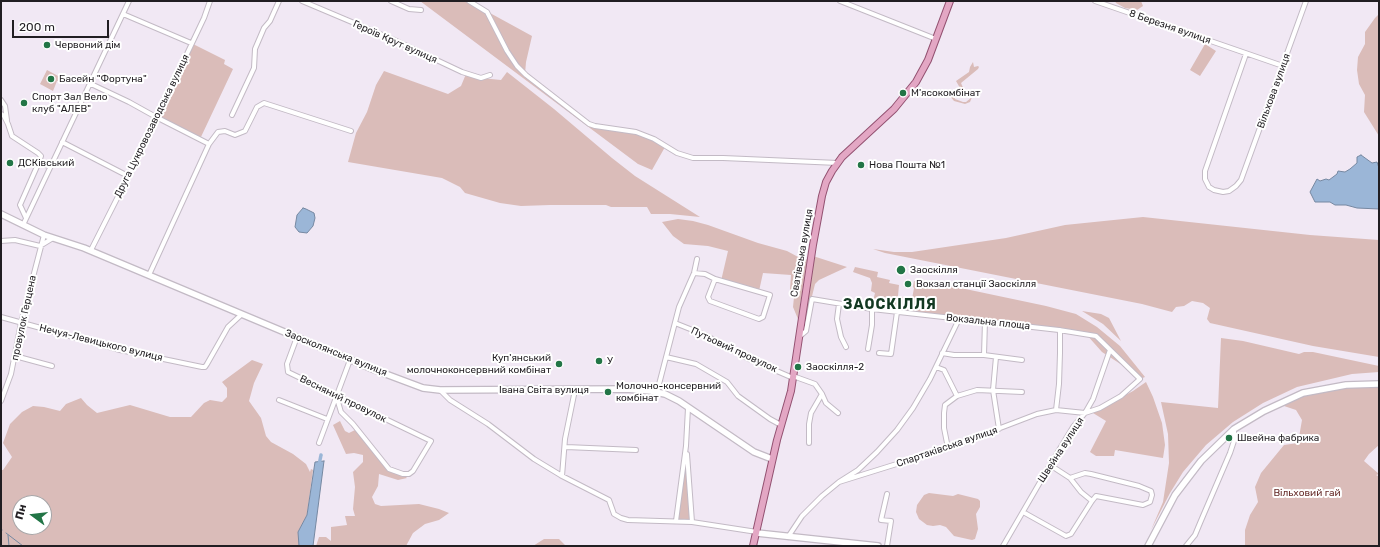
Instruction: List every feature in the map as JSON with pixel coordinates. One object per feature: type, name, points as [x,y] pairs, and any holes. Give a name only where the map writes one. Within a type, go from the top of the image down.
[{"type":"main road","name":"Сватівська вулиця","points":[[753,546],[772,459],[793,377],[811,258],[822,196],[826,182],[832,171],[851,148],[882,121],[916,82],[928,60],[950,1]]},
{"type":"street","points":[[23,225],[129,1]]},
{"type":"street","name":"Друга Цукровозаводська вулиця","points":[[91,250],[128,176],[210,1]]},
{"type":"street","points":[[232,115],[254,68],[255,49],[264,28],[270,21],[279,1]]},
{"type":"street","name":"Героїв Крут вулиця","points":[[302,1],[392,39],[462,72],[481,78],[490,75]]},
{"type":"street","points":[[391,1],[409,9],[421,10]]},
{"type":"street","points":[[469,1],[487,12],[507,50],[524,74],[589,124],[636,132],[654,139],[677,153],[693,158],[838,163]]},
{"type":"street","points":[[840,1],[936,39]]},
{"type":"street","name":"8 Березня вулиця","points":[[1095,1],[1283,66]]},
{"type":"street","name":"Вільхова вулиця","points":[[1246,54],[1205,171],[1205,179],[1209,186],[1214,190],[1223,192],[1229,191],[1241,180],[1306,1]]},
{"type":"street","points":[[123,14],[191,43]]},
{"type":"street","points":[[91,84],[209,144]]},
{"type":"street","points":[[1,100],[5,106],[8,124]]},
{"type":"street","points":[[149,275],[209,144],[218,132],[225,131],[235,135],[245,131],[257,107],[264,103],[351,131]]},
{"type":"street","points":[[1,114],[4,116],[12,136],[41,156],[20,205],[26,218]]},
{"type":"street","points":[[62,142],[128,176]]},
{"type":"street","points":[[39,162],[50,167]]},
{"type":"street","name":"Заосколянська вулиця","points":[[1,214],[44,235],[91,250],[350,360],[423,388],[440,390]]},
{"type":"street","name":"провулок Герцена","points":[[1,401],[11,374],[21,323],[44,235]]},
{"type":"street","points":[[1,241],[15,240],[40,246],[53,238]]},
{"type":"street","points":[[657,392],[679,307],[694,273],[696,259]]},
{"type":"street","points":[[694,273],[704,274],[715,279],[770,295],[762,317],[759,319],[710,301],[708,298],[715,279]]},
{"type":"street","name":"Вокзальна площа","points":[[799,337],[806,331],[812,300],[872,309],[1060,330],[1096,336],[1140,379],[1121,396],[1100,408],[1085,413]]},
{"type":"street","points":[[839,304],[837,319],[841,338],[846,347]]},
{"type":"street","points":[[868,349],[872,325],[872,309]]},
{"type":"street","points":[[879,353],[891,354],[897,312]]},
{"type":"street","name":"Нечуя-Левицького вулиця","points":[[1,317],[120,350],[202,368],[207,364],[228,328],[242,314]]},
{"type":"street","points":[[788,537],[807,511],[822,496],[839,482],[858,470],[897,430],[913,408],[936,367],[959,319]]},
{"type":"street","points":[[984,355],[985,321]]},
{"type":"street","name":"Путьовий провулок","points":[[675,323],[705,335],[749,359],[793,377],[815,384],[826,403],[838,413]]},
{"type":"street","points":[[1056,410],[1059,384],[1060,330]]},
{"type":"street","name":"Весняний провулок","points":[[296,337],[286,364],[288,372],[431,441],[413,471],[409,474],[403,474],[389,469],[353,424],[341,412],[336,396]]},
{"type":"street","name":"Швейна вулиця","points":[[1002,546],[1073,427],[1085,413],[1093,399],[1110,350]]},
{"type":"street","points":[[942,353],[954,355],[984,355],[1022,360]]},
{"type":"street","points":[[15,356],[52,366]]},
{"type":"street","points":[[666,357],[696,364],[702,367],[727,382],[738,396],[781,425]]},
{"type":"street","points":[[996,357],[993,390],[999,429]]},
{"type":"street","points":[[319,442],[350,360]]},
{"type":"street","points":[[936,367],[944,370],[958,396]]},
{"type":"street","points":[[1148,546],[1175,495],[1201,460],[1234,429],[1264,410],[1303,393],[1346,385],[1379,384]]},
{"type":"street","name":"Івана Світа вулиця","points":[[440,390],[626,389],[657,392],[665,394],[688,408],[754,452],[772,459]]},
{"type":"street","points":[[440,390],[450,400],[488,424],[534,459],[562,476],[609,500],[614,514],[621,518],[628,520],[692,522],[757,533],[878,546]]},
{"type":"street","points":[[562,476],[566,447],[565,439],[575,390]]},
{"type":"street","points":[[948,448],[944,428],[945,406],[958,396],[977,390],[1022,392]]},
{"type":"street","points":[[809,443],[809,424],[811,413],[822,394]]},
{"type":"street","points":[[278,400],[327,419]]},
{"type":"street","points":[[676,521],[686,446],[688,408]]},
{"type":"street","name":"Спартаківська вулиця","points":[[839,482],[948,448],[1037,414],[1056,410],[1085,413]]},
{"type":"street","points":[[1186,546],[1195,535],[1230,452],[1234,441],[1234,429]]},
{"type":"street","points":[[686,446],[692,522]]},
{"type":"street","points":[[566,447],[636,450]]},
{"type":"street","points":[[1050,465],[1070,478],[1081,492],[1092,501]]},
{"type":"street","points":[[1022,512],[1066,536],[1071,534],[1096,496],[1117,501],[1146,504],[1150,502],[1152,495],[1151,491],[1139,486],[1091,474],[1085,473],[1070,478]]},
{"type":"street","points":[[887,494],[881,520],[891,521],[887,546]]},
{"type":"green space","points":[[420,1],[468,1],[532,36],[525,74],[589,124],[635,132],[665,147],[652,170],[638,164]]},
{"type":"green space","points":[[1115,1],[1141,1],[1143,6],[1137,10],[1125,8]]},
{"type":"green space","points":[[1379,14],[1379,136],[1364,112],[1365,95],[1359,84],[1357,70],[1358,57],[1365,44],[1365,32]]},
{"type":"green space","points":[[191,43],[225,60],[224,64],[233,69],[200,139],[156,117]]},
{"type":"green space","points":[[1205,44],[1216,51],[1200,76],[1190,70]]},
{"type":"green space","points":[[973,62],[974,67],[978,66],[978,69],[961,83],[964,90],[963,92],[954,97],[955,99],[966,102],[972,97],[970,102],[965,104],[954,101],[950,96],[952,93],[960,91],[956,81],[969,72]]},
{"type":"green space","name":"Басейн \"Фортуна\"","points":[[47,70],[60,77],[53,91],[40,84]]},
{"type":"green space","points":[[384,71],[448,94],[461,86],[466,74],[481,78],[501,80],[507,72],[635,176],[700,217],[651,214],[647,207],[611,207],[606,205],[521,206],[500,203],[465,193],[460,187],[442,178],[348,162],[356,133],[367,112],[376,85]]},
{"type":"green space","points":[[1143,217],[1310,235],[1379,240],[1379,357],[1313,346],[1210,323],[1207,319],[1210,308],[1203,303],[1192,301],[1184,306],[1176,307],[1172,312],[1142,304],[885,253],[873,249],[894,252],[912,252],[1006,238],[1065,225]]},
{"type":"green space","points":[[678,219],[708,225],[758,243],[787,251],[800,258],[803,256],[807,260],[798,319],[793,307],[794,297],[790,290],[791,275],[763,273],[759,291],[721,281],[728,251],[708,246],[684,244],[673,236],[662,222]]},
{"type":"green space","points":[[813,256],[847,267],[819,280],[815,284],[805,325],[803,327]]},
{"type":"green space","points":[[855,267],[878,272],[877,277],[890,280],[889,283],[899,285],[898,296],[912,299],[914,281],[937,283],[1046,306],[1076,314],[1097,327],[1120,346],[1145,377],[1140,379],[1102,352],[1086,334],[871,309],[875,293],[871,291],[872,283],[870,278],[853,272]]},
{"type":"green space","points":[[1082,311],[1101,314],[1109,318],[1121,341],[1103,324]]},
{"type":"green space","points":[[1221,338],[1243,341],[1299,354],[1304,352],[1313,352],[1379,366],[1379,372],[1352,374],[1297,387],[1263,403],[1233,422],[1206,445],[1183,472],[1170,493],[1151,530],[1163,502],[1169,463],[1168,434],[1161,402],[1218,408]]},
{"type":"green space","points":[[252,360],[263,364],[254,383],[249,401],[261,418],[266,436],[271,442],[293,454],[306,464],[310,472],[311,469],[313,470],[307,515],[298,532],[299,546],[1,546],[1,470],[3,470],[12,457],[3,443],[10,424],[22,412],[33,406],[60,411],[66,404],[81,398],[97,413],[130,405],[170,417],[191,417],[204,403],[210,400],[222,402],[227,397],[227,388],[222,382]]},
{"type":"green space","points":[[1146,382],[1162,423],[1165,445],[1163,458],[1115,450],[1114,456],[1096,456],[1090,452],[1106,421],[1093,413],[1133,391]]},
{"type":"green space","name":"Вільховий гай","points":[[1373,386],[1379,388],[1379,445],[1364,461],[1379,474],[1376,475],[1378,476],[1379,546],[1245,546],[1245,530],[1250,515],[1258,502],[1255,487],[1261,473],[1284,445],[1298,443],[1302,420],[1296,410],[1284,406],[1292,399],[1319,391]]},
{"type":"green space","points":[[340,421],[345,431],[349,433],[357,429],[384,465],[403,474],[407,478],[398,480],[379,474],[378,486],[372,497],[375,504],[381,506],[419,504],[449,513],[439,520],[425,524],[413,533],[406,546],[316,546],[319,537],[326,537],[331,541],[331,527],[347,525],[345,516],[355,516],[353,509],[355,487],[353,472],[363,462],[363,455],[354,453],[346,454],[333,425]]},
{"type":"green space","points":[[686,446],[692,522],[676,521]]},
{"type":"green space","points":[[929,493],[953,496],[958,494],[978,499],[980,501],[980,507],[976,514],[978,529],[975,539],[972,540],[954,536],[946,527],[940,525],[927,525],[919,519],[916,512],[917,505],[924,495]]},
{"type":"green space","points":[[544,539],[559,539],[566,546],[533,546]]},
{"type":"water","points":[[1361,155],[1372,163],[1377,162],[1379,168],[1379,209],[1335,205],[1330,202],[1315,202],[1310,192],[1317,179],[1320,181],[1326,179],[1329,180],[1337,174],[1338,171],[1345,172],[1357,163],[1357,157]]},
{"type":"water","points":[[303,208],[314,213],[315,218],[313,226],[307,233],[299,232],[295,227],[297,215]]},
{"type":"water","points":[[324,461],[313,546],[299,546],[298,532],[307,515],[315,462]]},
{"type":"waterway","points":[[319,465],[321,455]]},
{"type":"waterway","points":[[6,533],[23,546]]},
{"type":"waterway","points":[[8,535],[9,546]]},
{"type":"place","name":"Червоний дім","points":[[47,45]]},
{"type":"place","name":"Басейн \"Фортуна\"","points":[[51,79]]},
{"type":"place","name":"М'ясокомбінат","points":[[903,93]]},
{"type":"place","name":"Спорт Зал Вело клуб \"АЛЕВ\"","points":[[24,103]]},
{"type":"place","name":"ДСКівський","points":[[10,163]]},
{"type":"place","name":"Нова Пошта №1","points":[[861,165]]},
{"type":"place","name":"Заоскiлля","points":[[901,270]]},
{"type":"place","name":"Вокзал станції Заоскілля","points":[[908,284]]},
{"type":"place","name":"У","points":[[599,361]]},
{"type":"place","name":"Куп'янський молочноконсервний комбінат","points":[[559,364]]},
{"type":"place","name":"Заоскілля-2","points":[[798,367]]},
{"type":"place","name":"Молочно-консервний комбінат","points":[[608,392]]},
{"type":"place","name":"Швейна фабрика","points":[[1229,438]]},
{"type":"district","name":"ЗАОСКIЛЛЯ","points":[[890,305]]}]
